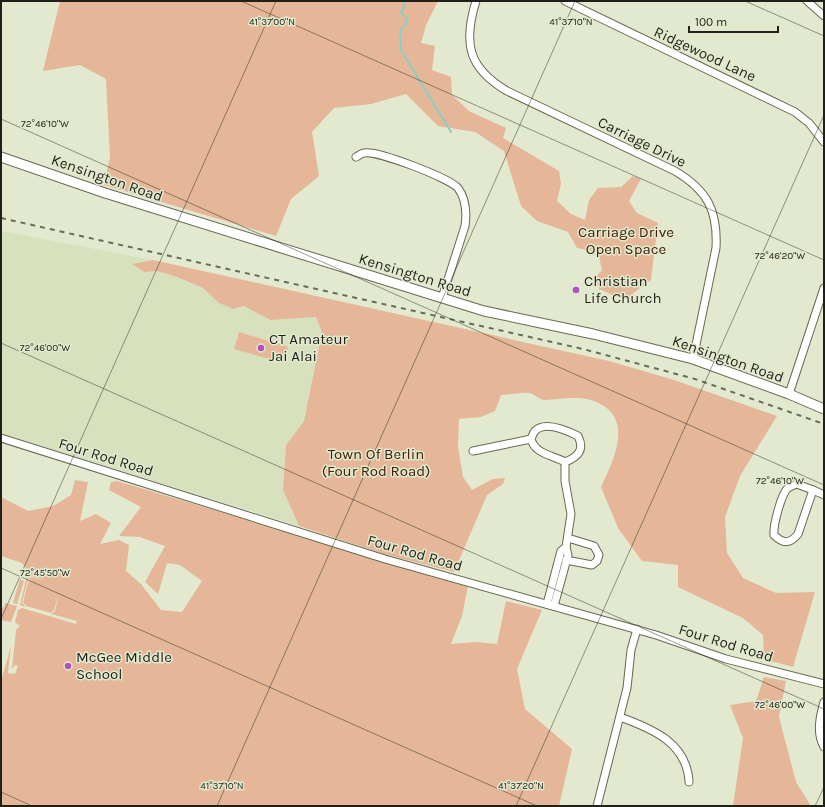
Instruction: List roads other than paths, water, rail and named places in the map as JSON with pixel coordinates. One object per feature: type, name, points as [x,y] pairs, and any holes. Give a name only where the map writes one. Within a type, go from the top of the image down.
[{"type":"street","name":"Carriage Drive","points":[[476,1],[470,21],[468,37],[470,49],[482,74],[492,83],[674,171],[688,179],[701,190],[709,202],[717,231],[716,248],[693,359]]},
{"type":"street","name":"Ridgewood Lane","points":[[565,1],[795,112],[809,123],[824,142]]},
{"type":"street","points":[[807,1],[824,16]]},
{"type":"street","points":[[356,157],[364,153],[376,154],[439,175],[457,187],[462,195],[467,214],[465,226],[442,298]]},
{"type":"street","name":"Kensington Road","points":[[1,157],[105,193],[484,311],[593,334],[693,359],[789,394],[824,409]]},
{"type":"street","points":[[789,394],[820,313],[824,288]]},
{"type":"street","points":[[549,426],[578,436],[582,443],[576,458],[565,462],[554,456],[538,452],[532,446],[531,440],[535,431],[541,427],[549,426]]},
{"type":"street","name":"Four Rod Road","points":[[1,438],[385,559],[637,629],[726,659],[824,684]]},
{"type":"street","points":[[473,451],[531,440]]},
{"type":"street","points":[[550,605],[568,554],[566,547],[571,514],[565,481],[565,462]]},
{"type":"street","points":[[813,490],[798,534],[793,540],[787,542],[779,540],[774,535],[774,528],[785,492],[789,486],[797,484],[813,490],[824,495]]},
{"type":"street","points":[[566,560],[592,565],[600,556],[598,550],[594,546],[568,538]]},
{"type":"street","points":[[550,605],[561,551],[566,547]]},
{"type":"street","points":[[597,806],[627,688],[632,650],[637,629]]},
{"type":"street","points":[[824,702],[820,714],[819,730],[824,747]]},
{"type":"street","points":[[620,717],[659,734],[671,744],[683,758],[688,770],[689,782]]},
{"type":"waterway","points":[[406,1],[401,13],[406,17],[407,22],[400,31],[401,50],[451,132]]},
{"type":"railway","points":[[1,218],[583,349],[695,379],[824,424]]},
{"type":"place","name":"Christian Life Church","points":[[576,290]]},
{"type":"place","name":"CT Amateur Jai Alai","points":[[261,348]]},
{"type":"place","name":"McGee Middle School","points":[[68,666]]},
{"type":"park label","name":"Carriage Drive Open Space","points":[[626,240]]},
{"type":"park label","name":"Town Of Berlin (Four Rod Road)","points":[[376,462]]}]
